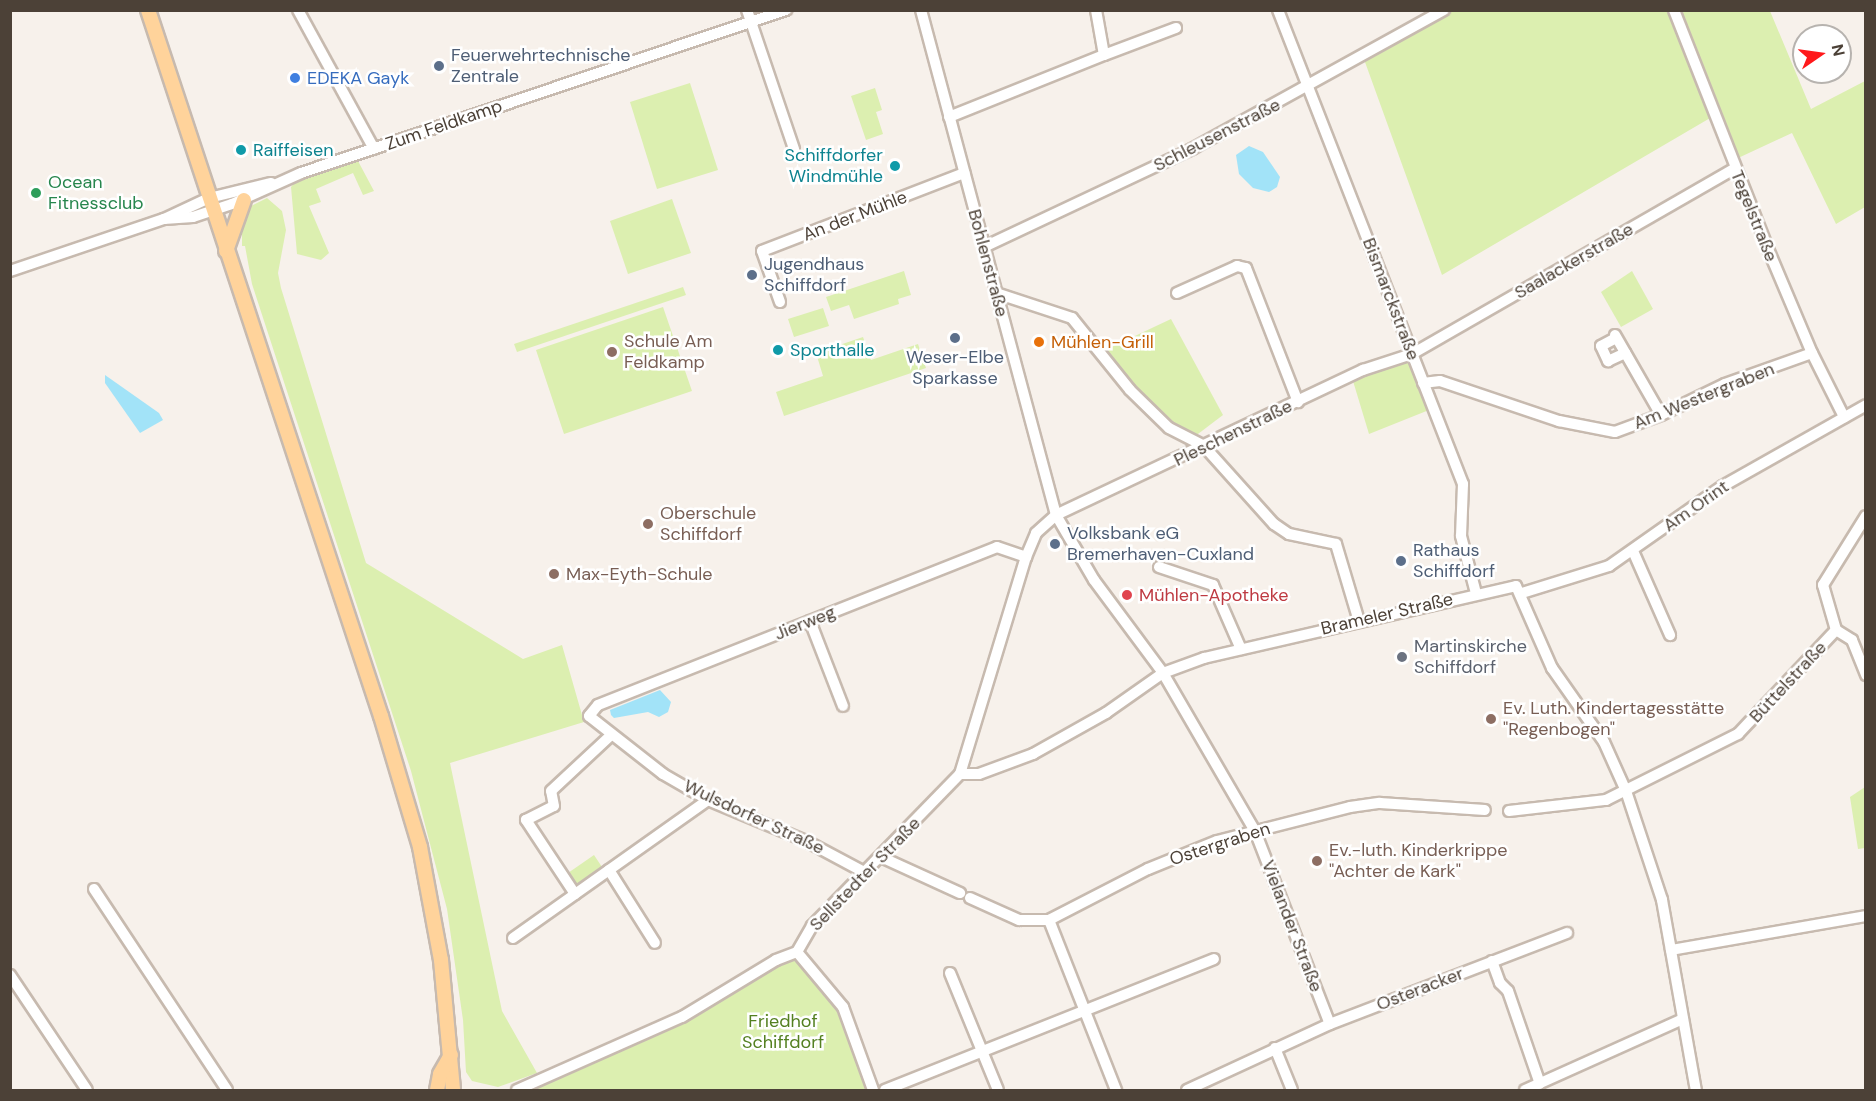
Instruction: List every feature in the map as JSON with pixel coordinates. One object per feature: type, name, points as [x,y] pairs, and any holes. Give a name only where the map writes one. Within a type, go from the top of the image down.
[{"type":"main road","points":[[148,10],[381,716],[420,847],[441,960],[453,1090]]},
{"type":"main road","points":[[226,251],[244,200]]},
{"type":"main road","points":[[437,1090],[440,1074],[451,1055]]},
{"type":"street","name":"Zum Feldkamp","points":[[298,10],[374,149]]},
{"type":"street","points":[[747,10],[794,149]]},
{"type":"street","name":"Zum Feldkamp","points":[[211,204],[786,10]]},
{"type":"street","name":"Bohlenstraße","points":[[921,10],[1056,515]]},
{"type":"street","points":[[1096,10],[1104,55]]},
{"type":"street","name":"Bismarckstraße","points":[[1278,10],[1463,484],[1461,536],[1476,593]]},
{"type":"street","name":"Schleusenstraße","points":[[984,247],[1192,149],[1309,88],[1444,10]]},
{"type":"street","name":"Tegelstraße","points":[[1674,10],[1735,168],[1812,353],[1844,417]]},
{"type":"street","points":[[949,117],[1176,28]]},
{"type":"street","name":"Saalackerstraße","points":[[1413,354],[1735,168]]},
{"type":"street","name":"An der Mühle","points":[[780,302],[762,251],[964,173]]},
{"type":"street","name":"Zum Feldkamp","points":[[211,204],[244,200],[278,182]]},
{"type":"street","points":[[10,271],[211,204]]},
{"type":"street","points":[[1178,293],[1237,266],[1246,268],[1298,402]]},
{"type":"street","points":[[996,293],[1072,318],[1130,390],[1169,428],[1203,445],[1274,524],[1289,534],[1336,544],[1359,621]]},
{"type":"street","points":[[1625,353],[1608,362],[1601,346],[1615,336],[1625,353],[1661,415]]},
{"type":"street","name":"Am Westergraben","points":[[1424,383],[1440,381],[1504,405],[1596,430],[1615,432],[1661,415],[1725,384],[1812,353]]},
{"type":"street","name":"Pleschenstraße","points":[[1056,515],[1363,370],[1413,354]]},
{"type":"street","name":"Am Orint","points":[[1522,593],[1609,566],[1724,486],[1844,417],[1864,410]]},
{"type":"street","points":[[1056,515],[1094,580],[1163,673]]},
{"type":"street","name":"Sellstedter Straße","points":[[797,952],[813,926],[960,774],[1026,557],[1036,533],[1056,515]]},
{"type":"street","name":"Büttelstraße","points":[[1626,791],[1738,734],[1836,630],[1823,585],[1866,516]]},
{"type":"street","name":"Jierweg","points":[[589,716],[598,705],[997,547],[1026,557]]},
{"type":"street","points":[[1633,551],[1670,635]]},
{"type":"street","points":[[1159,567],[1213,585],[1241,649]]},
{"type":"street","name":"Brameler Straße","points":[[960,774],[979,774],[1033,754],[1106,713],[1163,673],[1241,649],[1476,593],[1512,586],[1522,593]]},
{"type":"street","points":[[1522,593],[1552,668],[1604,742],[1626,791],[1662,900],[1696,1090]]},
{"type":"street","points":[[810,621],[843,706]]},
{"type":"street","points":[[1836,630],[1852,640],[1866,675]]},
{"type":"street","name":"Vielander Straße","points":[[1163,673],[1255,831],[1330,1024]]},
{"type":"street","name":"Wulsdorfer Straße","points":[[589,716],[663,774],[708,800],[825,850],[864,872]]},
{"type":"street","points":[[575,894],[526,820],[554,806],[550,791],[611,735]]},
{"type":"street","points":[[1509,811],[1566,808],[1606,801],[1626,791]]},
{"type":"street","points":[[513,938],[708,800]]},
{"type":"street","name":"Ostergraben","points":[[881,857],[1019,920],[1049,920],[1148,869],[1217,841],[1255,831],[1380,803],[1485,810]]},
{"type":"street","points":[[609,870],[655,944]]},
{"type":"street","points":[[94,889],[227,1090]]},
{"type":"street","points":[[1671,950],[1866,916]]},
{"type":"street","points":[[1049,920],[1116,1090]]},
{"type":"street","name":"Osteracker","points":[[1187,1090],[1330,1024],[1567,933]]},
{"type":"street","points":[[523,1090],[682,1017],[776,960],[797,952],[843,1007],[873,1090]]},
{"type":"street","points":[[885,1090],[1214,959]]},
{"type":"street","points":[[1492,961],[1500,983],[1508,991],[1540,1084]]},
{"type":"street","points":[[950,973],[998,1090]]},
{"type":"street","points":[[10,975],[87,1090]]},
{"type":"street","points":[[1525,1090],[1683,1019]]},
{"type":"street","points":[[1275,1048],[1292,1090]]},
{"type":"green space","points":[[1433,11],[1770,11],[1792,64],[1792,84],[1801,84],[1811,109],[1865,81],[1865,207],[1836,224],[1792,133],[1736,159],[1717,114],[1442,275],[1361,51]]},
{"type":"green space","points":[[690,83],[718,170],[657,189],[630,102]]},
{"type":"green space","points":[[875,88],[882,110],[876,112],[883,134],[866,140],[851,96]]},
{"type":"green space","points":[[354,160],[358,161],[374,191],[363,195],[353,173],[316,189],[321,202],[309,206],[329,253],[321,260],[297,254],[291,187],[296,181]]},
{"type":"green space","points":[[267,198],[282,211],[286,230],[278,273],[281,288],[366,563],[523,659],[562,645],[584,722],[450,763],[502,1011],[537,1073],[498,1087],[472,1081],[466,1072],[463,1020],[447,909],[411,771],[252,284],[245,246],[242,246],[242,219],[249,207]]},
{"type":"green space","points":[[672,199],[691,253],[628,274],[610,221]]},
{"type":"green space","points":[[904,271],[911,295],[898,299],[899,304],[854,319],[849,305],[831,311],[826,297]]},
{"type":"green space","points":[[1632,271],[1653,309],[1621,327],[1601,292]]},
{"type":"green space","points":[[683,287],[686,295],[517,352],[514,344]]},
{"type":"green space","points":[[663,307],[692,391],[564,434],[536,350]]},
{"type":"green space","points":[[823,308],[829,326],[794,337],[788,319]]},
{"type":"green space","points":[[1171,319],[1223,415],[1194,437],[1172,424],[1133,387],[1103,351]]},
{"type":"green space","points":[[863,337],[871,360],[918,344],[926,368],[784,416],[776,392],[823,376],[816,353]]},
{"type":"green space","points":[[1408,359],[1429,410],[1369,434],[1353,381]]},
{"type":"green space","points":[[1865,787],[1865,848],[1858,849],[1850,797]]},
{"type":"green space","points":[[594,855],[604,870],[578,888],[568,873]]},
{"type":"green space","name":"Friedhof Schiffdorf","points":[[795,960],[832,1000],[870,1090],[530,1090],[699,1014],[782,964]]},
{"type":"water","points":[[1249,146],[1263,152],[1280,177],[1277,187],[1269,192],[1253,188],[1239,174],[1236,155]]},
{"type":"water","points":[[105,375],[159,413],[163,420],[140,433],[105,383]]},
{"type":"water","points":[[660,690],[671,702],[668,712],[659,717],[648,712],[614,718],[611,715],[610,710]]},
{"type":"place","name":"Feuerwehrtechnische Zentrale","points":[[439,66]]},
{"type":"place","name":"EDEKA Gayk","points":[[295,78]]},
{"type":"place","name":"Raiffeisen","points":[[241,150]]},
{"type":"place","name":"Schiffdorfer Windmühle","points":[[895,166]]},
{"type":"place","name":"Ocean Fitnessclub","points":[[36,193]]},
{"type":"place","name":"Jugendhaus Schiffdorf","points":[[752,275]]},
{"type":"place","name":"Weser-Elbe Sparkasse","points":[[955,338]]},
{"type":"place","name":"Mühlen-Grill","points":[[1039,342]]},
{"type":"place","name":"Sporthalle","points":[[778,350]]},
{"type":"place","name":"Schule Am Feldkamp","points":[[612,352]]},
{"type":"place","name":"Oberschule Schiffdorf","points":[[648,524]]},
{"type":"place","name":"Volksbank eG Bremerhaven-Cuxland","points":[[1055,544]]},
{"type":"place","name":"Rathaus Schiffdorf","points":[[1401,561]]},
{"type":"place","name":"Max-Eyth-Schule","points":[[554,574]]},
{"type":"place","name":"Mühlen-Apotheke","points":[[1127,595]]},
{"type":"place","name":"Martinskirche Schiffdorf","points":[[1402,657]]},
{"type":"place","name":"Ev. Luth. Kindertagesstätte \"Regenbogen\"","points":[[1491,719]]},
{"type":"place","name":"Ev.-luth. Kinderkrippe \"Achter de Kark\"","points":[[1317,861]]}]
